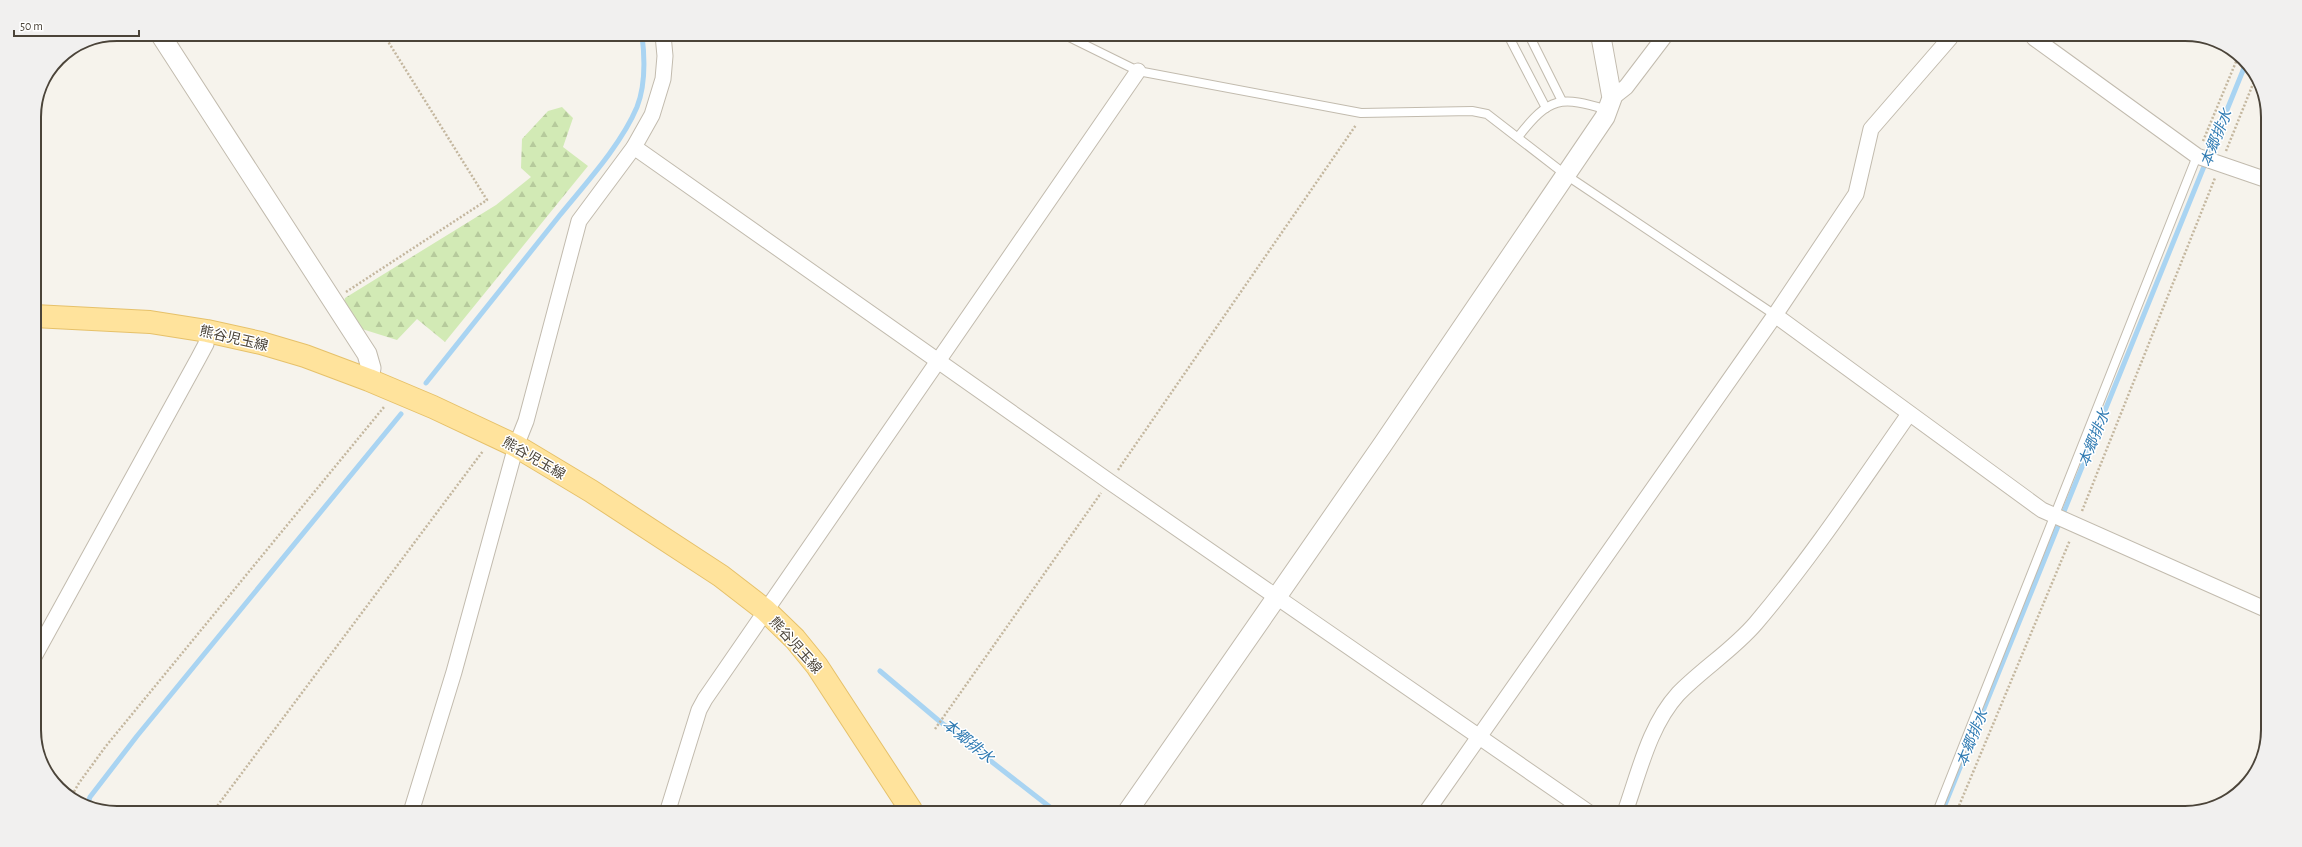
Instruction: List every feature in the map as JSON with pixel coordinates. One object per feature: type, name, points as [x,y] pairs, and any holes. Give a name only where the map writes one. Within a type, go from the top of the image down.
[{"type":"main road","name":"熊谷児玉線","points":[[41,316],[119,319],[207,331],[260,343],[305,356],[369,380],[516,446],[584,487],[721,576],[765,610],[795,639],[817,666],[908,806]]},
{"type":"street","points":[[165,41],[367,354],[371,368],[369,380]]},
{"type":"street","points":[[413,806],[454,672],[516,446],[526,421],[579,221],[644,132],[659,98],[665,56],[664,41]]},
{"type":"street","points":[[1602,41],[1610,104]]},
{"type":"street","points":[[1131,806],[1383,444],[1605,117],[1610,104],[1626,88],[1661,41]]},
{"type":"street","points":[[1430,806],[1775,315],[1856,194],[1871,129],[1947,41]]},
{"type":"street","points":[[2038,41],[2197,156],[2261,178]]},
{"type":"street","points":[[669,806],[702,704],[937,360],[1138,71]]},
{"type":"street","points":[[634,147],[1110,482],[1579,806]]},
{"type":"street","points":[[1775,315],[2042,510],[2261,607]]},
{"type":"street","points":[[41,644],[206,344],[207,331]]},
{"type":"street","points":[[1627,806],[1650,742],[1665,711],[1678,694],[1733,647],[1756,624],[1826,533],[1909,414]]},
{"type":"lane","points":[[1077,41],[1138,71],[1361,113],[1472,111],[1487,114],[1566,175],[1775,315]]},
{"type":"lane","points":[[1511,41],[1546,108]]},
{"type":"lane","points":[[1532,41],[1562,102]]},
{"type":"lane","points":[[1518,137],[1529,123],[1546,108],[1562,102],[1610,104]]},
{"type":"lane","points":[[1938,806],[2197,156]]},
{"type":"path","points":[[333,301],[488,200],[388,41]]},
{"type":"path","points":[[2197,156],[2236,61]]},
{"type":"path","points":[[1959,806],[2076,525],[2253,84]]},
{"type":"path","points":[[935,729],[1110,482],[1352,131],[1361,113]]},
{"type":"path","points":[[74,792],[106,746],[384,407],[392,390]]},
{"type":"path","points":[[217,806],[495,436]]},
{"type":"green space","points":[[562,107],[573,118],[563,147],[588,166],[445,342],[417,319],[397,340],[362,329],[344,302],[345,298],[496,205],[531,177],[521,168],[522,139],[548,111]]},
{"type":"waterway","points":[[426,383],[592,177],[622,135],[637,107],[642,89],[644,62],[643,41]]},
{"type":"waterway","name":"本郷排水","points":[[1944,806],[2244,69]]},
{"type":"waterway","points":[[89,800],[137,736],[401,414]]},
{"type":"waterway","name":"本郷排水","points":[[880,671],[938,720],[1049,806]]}]
